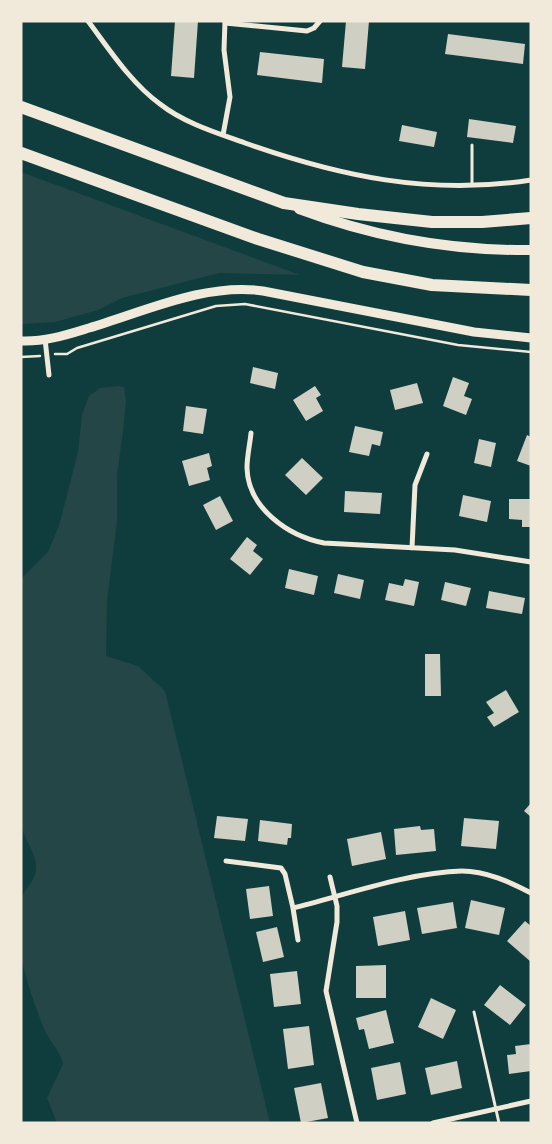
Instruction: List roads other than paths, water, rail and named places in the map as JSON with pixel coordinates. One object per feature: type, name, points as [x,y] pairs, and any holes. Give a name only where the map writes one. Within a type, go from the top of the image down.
[{"type":"highway","points":[[21,107],[284,202],[358,214],[432,222],[482,222],[531,218]]},
{"type":"highway","points":[[21,153],[258,238],[363,272],[432,285],[531,290]]},
{"type":"main road","points":[[284,202],[351,227],[407,240],[462,247],[531,250]]},
{"type":"street","points":[[88,21],[118,62],[159,104],[174,114],[223,135],[301,163],[364,178],[430,184],[472,185],[531,180]]},
{"type":"street","points":[[223,135],[230,97],[224,50],[225,22],[307,31],[314,28],[320,21]]},
{"type":"street","points":[[21,341],[46,339],[201,294],[238,288],[263,291],[474,332],[531,338]]},
{"type":"street","points":[[46,339],[49,376]]},
{"type":"street","points":[[251,433],[247,468],[250,481],[263,508],[282,526],[303,538],[324,543],[482,553],[531,562]]},
{"type":"street","points":[[412,548],[415,485],[427,454]]},
{"type":"street","points":[[226,861],[281,868],[285,874],[298,940]]},
{"type":"street","points":[[293,908],[429,875],[463,871],[490,876],[531,893]]},
{"type":"street","points":[[330,877],[335,898],[337,922],[326,991],[357,1123]]},
{"type":"street","points":[[433,1123],[531,1101]]},
{"type":"lane","points":[[472,145],[470,170],[472,185]]},
{"type":"lane","points":[[474,1012],[499,1123]]}]
